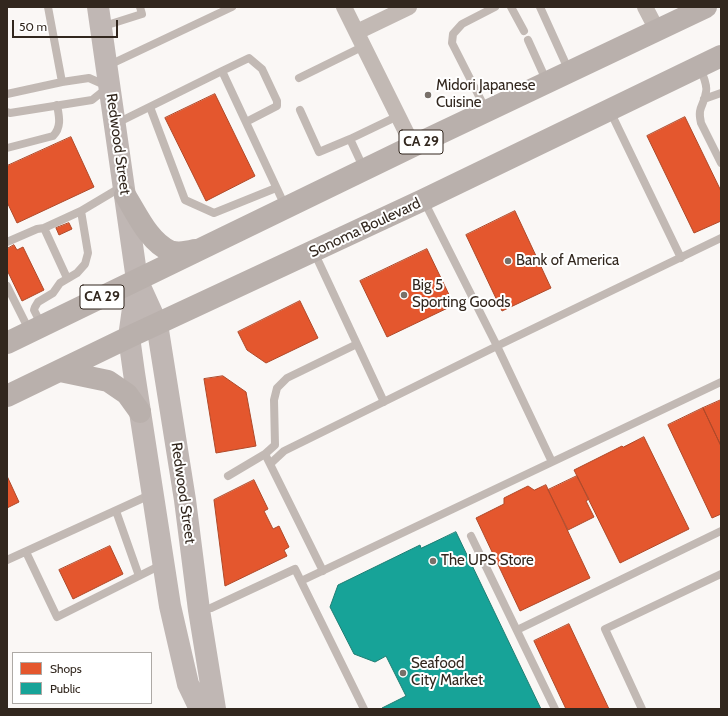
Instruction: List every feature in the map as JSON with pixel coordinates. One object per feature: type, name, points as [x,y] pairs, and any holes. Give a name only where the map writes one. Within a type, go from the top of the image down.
[{"type":"main road","name":"CA 29","points":[[7,344],[413,146],[706,7]]},
{"type":"main road","name":"Redwood Street","points":[[99,17],[137,280],[157,324],[215,709]]},
{"type":"main road","name":"Sonoma Boulevard","points":[[7,396],[129,336],[423,200],[721,56]]},
{"type":"main road","points":[[124,191],[150,234],[159,244],[171,251],[182,253],[202,249]]},
{"type":"main road","name":"Redwood Street","points":[[137,280],[129,336],[140,412],[170,606],[188,684],[200,709]]},
{"type":"main road","points":[[60,370],[108,381],[127,394],[140,412]]},
{"type":"street","points":[[344,7],[413,146]]},
{"type":"street","points":[[361,39],[409,7]]},
{"type":"street","points":[[645,7],[657,30]]},
{"type":"lane","points":[[48,7],[62,82]]},
{"type":"lane","points":[[99,17],[142,14],[140,7]]},
{"type":"lane","points":[[7,94],[62,82],[108,76],[232,7]]},
{"type":"lane","points":[[487,111],[452,43],[453,34],[462,24],[495,7]]},
{"type":"lane","points":[[511,7],[524,32]]},
{"type":"lane","points":[[540,7],[569,72]]},
{"type":"lane","points":[[299,78],[361,39]]},
{"type":"lane","points":[[528,40],[547,82]]},
{"type":"lane","points":[[114,125],[249,58],[262,69],[277,101],[277,106],[246,122]]},
{"type":"lane","points":[[700,66],[707,90],[699,110],[700,116],[721,163]]},
{"type":"lane","points":[[222,71],[286,208]]},
{"type":"lane","points":[[7,112],[92,100],[108,76]]},
{"type":"lane","points":[[704,99],[721,93]]},
{"type":"lane","points":[[7,148],[53,136],[58,131],[60,119],[57,105]]},
{"type":"lane","points":[[150,107],[185,200],[214,213],[276,188]]},
{"type":"lane","points":[[300,110],[319,152],[398,116]]},
{"type":"lane","points":[[609,110],[681,258]]},
{"type":"lane","points":[[350,139],[364,170]]},
{"type":"lane","points":[[7,242],[37,229],[44,228],[124,191]]},
{"type":"lane","points":[[423,200],[497,346],[552,462]]},
{"type":"lane","points":[[36,329],[34,310],[38,302],[53,293],[60,283],[77,273],[85,264],[88,253],[81,211]]},
{"type":"lane","points":[[44,228],[67,278]]},
{"type":"lane","points":[[270,464],[284,451],[721,238]]},
{"type":"lane","points":[[313,252],[384,402]]},
{"type":"lane","points":[[7,286],[36,329]]},
{"type":"lane","points":[[228,476],[265,454],[274,446],[274,400],[277,388],[287,378],[357,344]]},
{"type":"lane","points":[[301,581],[721,382]]},
{"type":"lane","points":[[265,454],[323,571]]},
{"type":"lane","points":[[7,560],[153,494]]},
{"type":"lane","points":[[116,511],[139,576]]},
{"type":"lane","points":[[516,630],[721,531]]},
{"type":"lane","points":[[471,536],[555,709]]},
{"type":"lane","points":[[26,552],[57,617],[163,564]]},
{"type":"lane","points":[[199,610],[211,608],[295,569],[364,709]]},
{"type":"lane","points":[[642,709],[605,629],[721,574]]},
{"type":"building: Shops","points":[[215,94],[255,176],[206,201],[165,118]]},
{"type":"building: Shops","points":[[685,117],[721,191],[721,221],[694,233],[647,136]]},
{"type":"building: Shops","points":[[71,137],[94,187],[17,223],[7,202],[7,166]]},
{"type":"building: Shops","name":"Bank of America","points":[[515,211],[551,288],[502,311],[466,235]]},
{"type":"building: Shops","points":[[69,223],[72,229],[59,235],[56,228]]},
{"type":"building: Shops","points":[[14,245],[17,250],[23,247],[44,290],[22,301],[7,270],[7,249]]},
{"type":"building: Shops","points":[[427,249],[454,305],[387,337],[360,281]]},
{"type":"building: Shops","points":[[300,301],[318,338],[266,363],[247,350],[238,332]]},
{"type":"building: Shops","points":[[223,376],[246,392],[256,446],[216,453],[204,379]]},
{"type":"building: Shops","points":[[721,400],[721,446],[703,408]]},
{"type":"building: Shops","points":[[703,408],[721,446],[721,514],[712,518],[668,425]]},
{"type":"building: Shops","points":[[644,437],[689,529],[620,563],[574,470],[622,446],[623,447]]},
{"type":"building: Shops","points":[[7,476],[19,502],[7,508]]},
{"type":"building: Shops","points":[[577,476],[589,499],[586,501],[594,517],[568,530],[548,490]]},
{"type":"building: Shops","points":[[254,480],[268,509],[264,511],[273,529],[279,526],[289,547],[284,550],[287,556],[225,586],[214,500]]},
{"type":"building: Shops","points":[[546,485],[590,578],[520,611],[476,518],[504,504],[504,498],[528,486],[534,490]]},
{"type":"building: Shops","points":[[110,546],[123,574],[73,599],[59,570]]},
{"type":"building: Shops","points":[[569,624],[609,709],[566,709],[534,641]]},
{"type":"building: Public","points":[[456,532],[541,709],[383,709],[382,708],[406,696],[386,656],[375,662],[354,654],[330,607],[338,585],[420,545],[421,548]]},
{"type":"place","name":"Midori Japanese Cuisine","points":[[428,95]]},
{"type":"place","name":"Bank of America","points":[[508,261]]},
{"type":"place","name":"Big 5 Sporting Goods","points":[[404,295]]},
{"type":"place","name":"The UPS Store","points":[[433,561]]},
{"type":"place","name":"Seafood City Market","points":[[403,673]]}]
